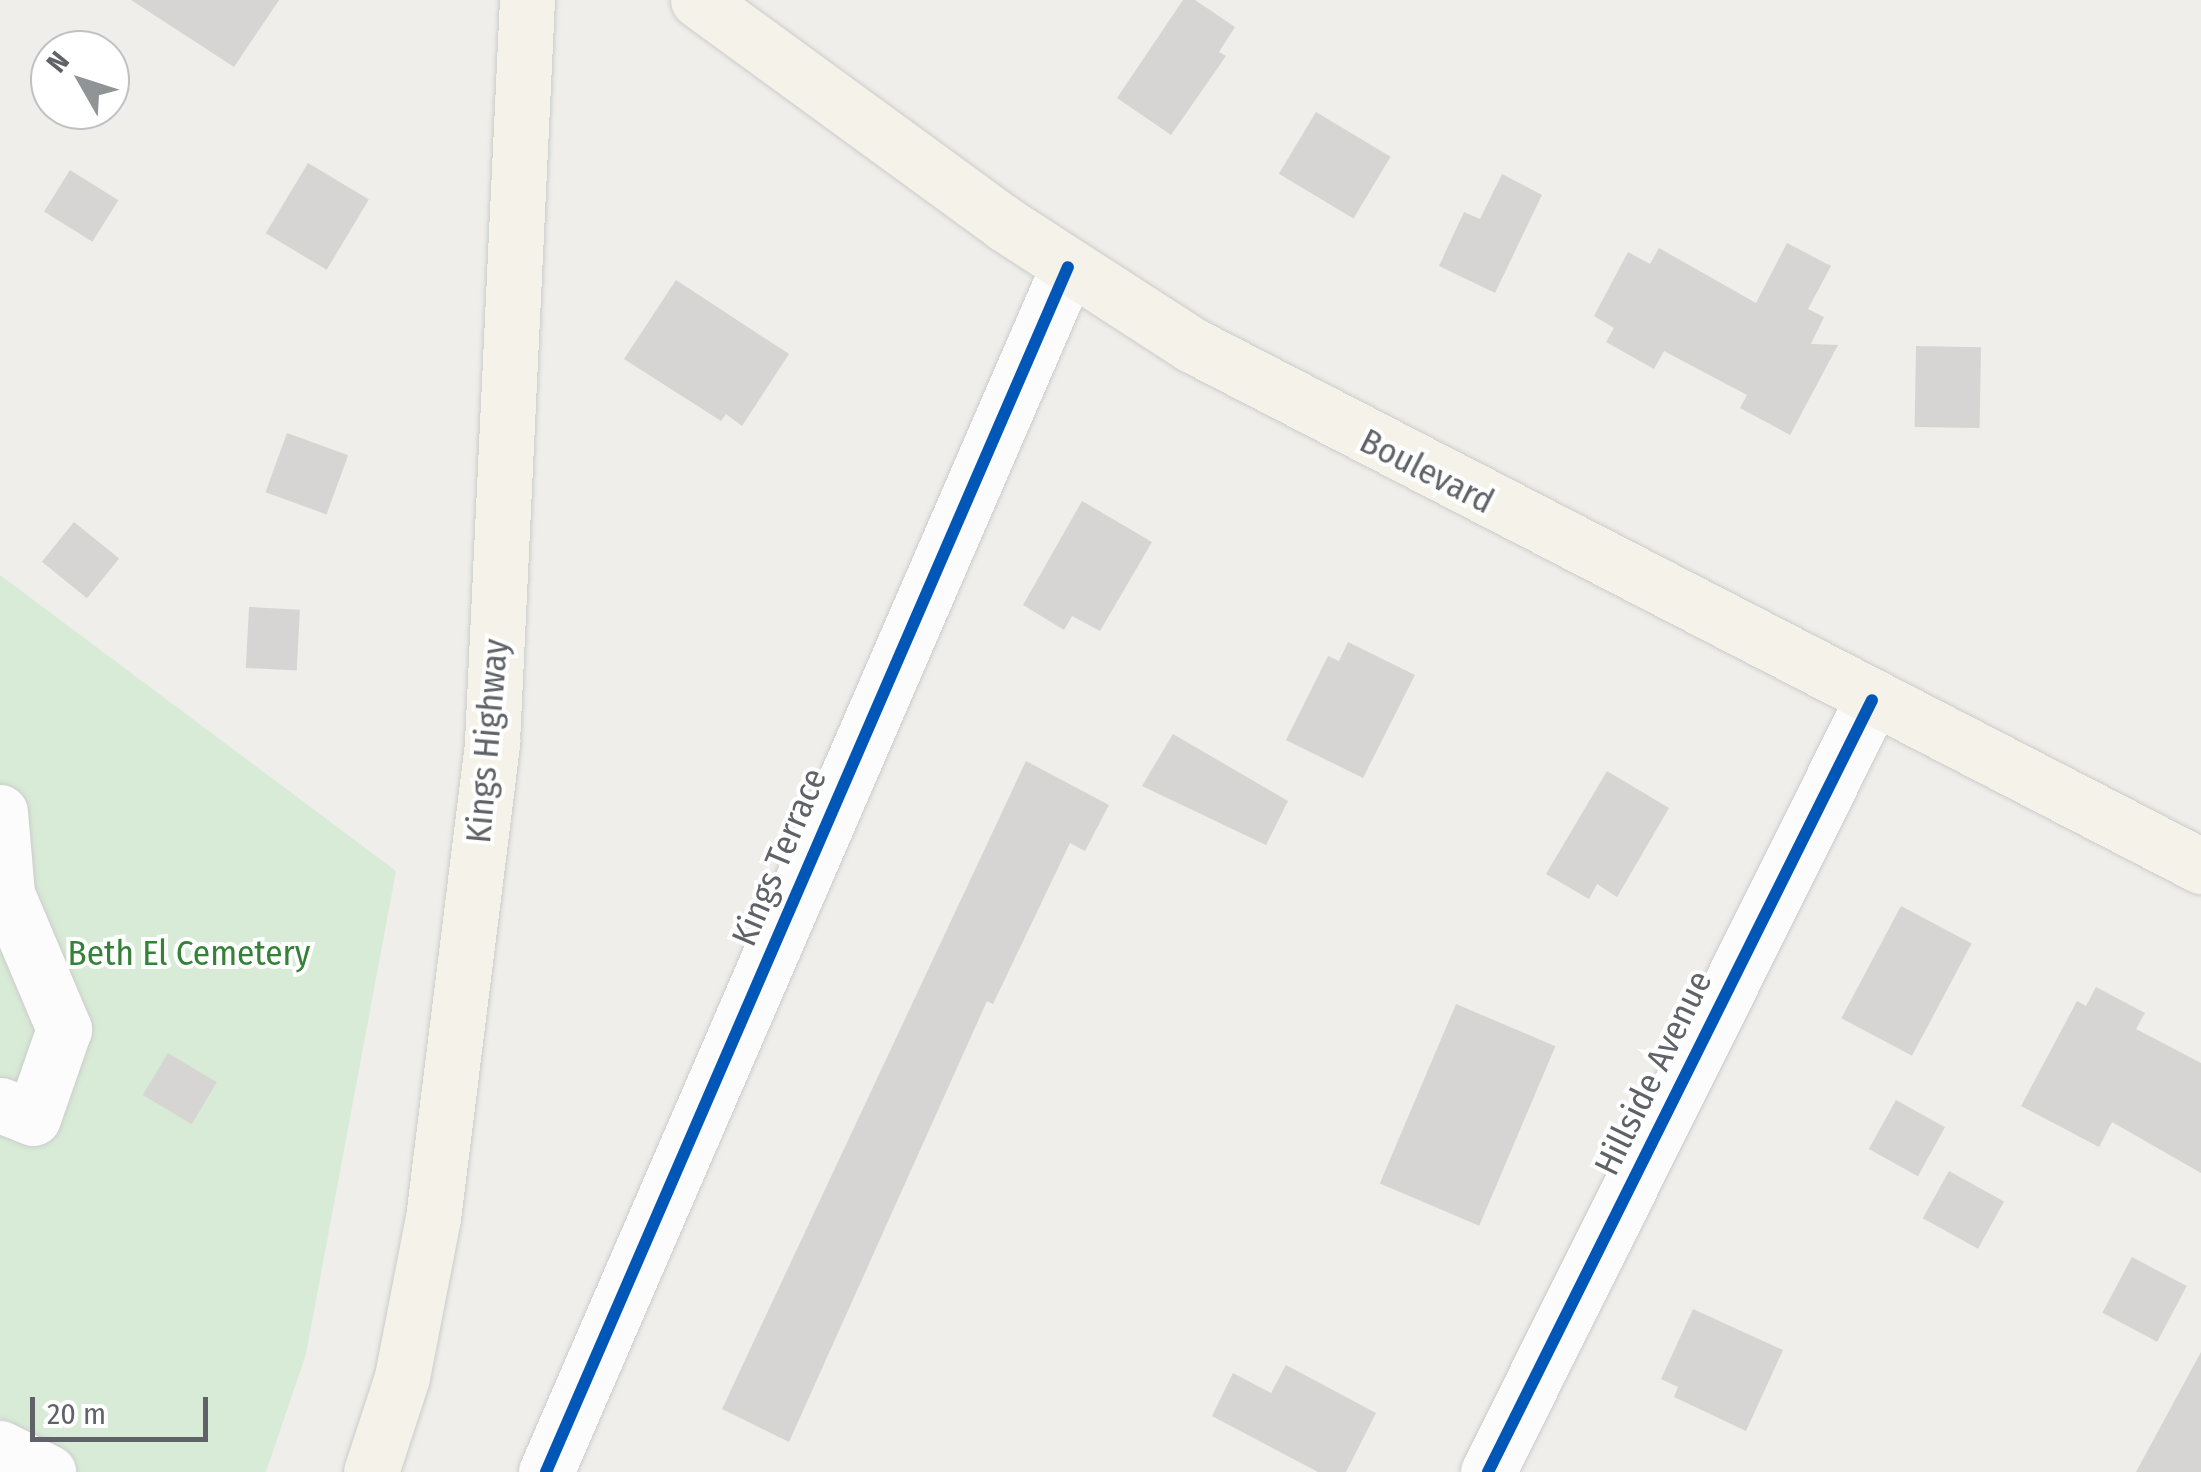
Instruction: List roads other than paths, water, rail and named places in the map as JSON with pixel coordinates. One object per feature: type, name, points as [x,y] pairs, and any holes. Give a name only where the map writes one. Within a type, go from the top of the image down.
[{"type":"main road","name":"Kings Highway","points":[[371,1472],[402,1377],[434,1218],[492,742],[527,0]]},
{"type":"main road","name":"Boulevard","points":[[698,0],[1068,266],[1314,412],[2201,866]]},
{"type":"street","name":"Kings Terrace","points":[[546,1472],[1068,266]]},
{"type":"street","name":"Hillside Avenue","points":[[1488,1472],[1872,700]]},
{"type":"street","points":[[0,812],[7,894],[64,1028],[32,1118],[0,1106]]},
{"type":"street","points":[[0,1448],[48,1472]]},
{"type":"park label","name":"Beth El Cemetery","points":[[189,953]]}]
